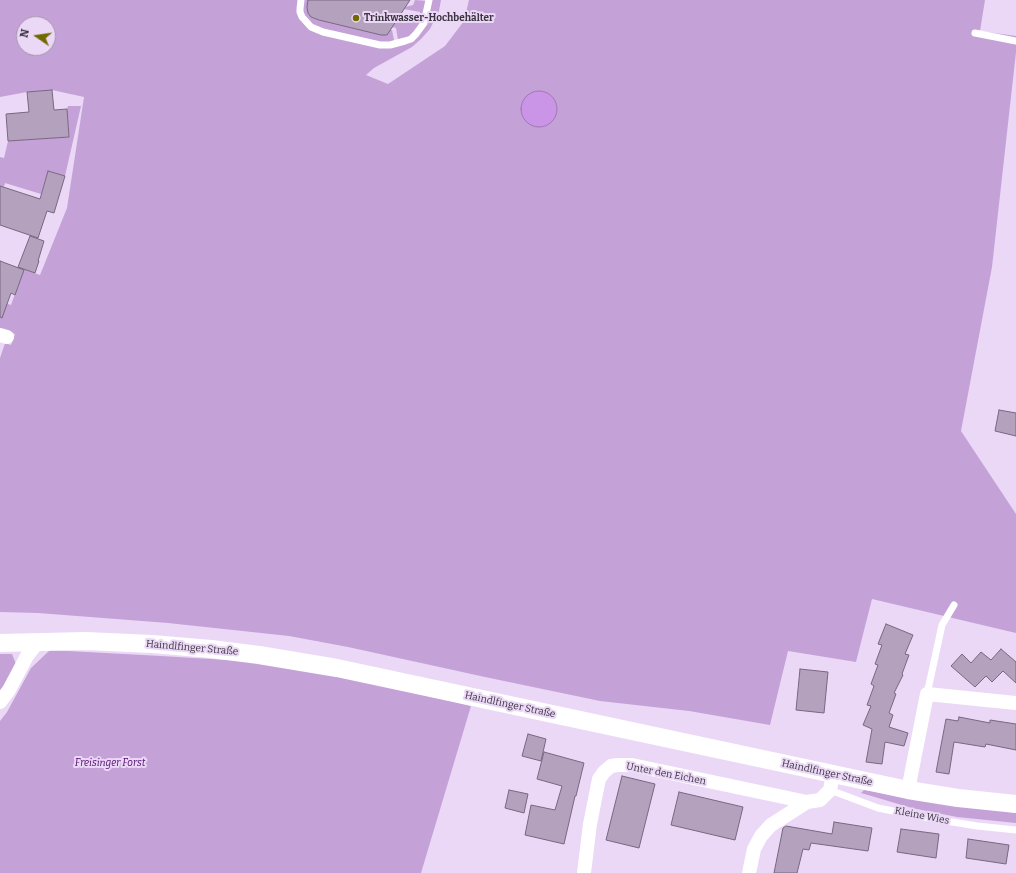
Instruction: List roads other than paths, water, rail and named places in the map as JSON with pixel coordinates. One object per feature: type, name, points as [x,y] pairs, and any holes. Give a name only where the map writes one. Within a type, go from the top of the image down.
[{"type":"street","name":"Haindlfinger Straße","points":[[0,643],[86,641],[152,644],[204,648],[259,655],[344,669],[831,782],[1016,804]]},
{"type":"street","points":[[0,702],[9,690],[27,656],[38,642]]},
{"type":"street","points":[[908,790],[927,694],[1016,703]]},
{"type":"street","name":"Unter den Eichen","points":[[584,873],[590,824],[599,779],[611,766],[632,766],[807,802]]},
{"type":"street","points":[[749,873],[754,849],[761,836],[771,825],[807,802],[820,800],[831,782]]},
{"type":"lane","points":[[301,0],[300,9],[302,17],[311,27],[323,32],[380,45],[390,45],[411,39],[424,23],[429,0]]},
{"type":"lane","points":[[974,33],[1016,41]]},
{"type":"lane","points":[[927,694],[942,625],[954,605]]},
{"type":"lane","name":"Kleine Wies","points":[[831,782],[878,808],[977,826],[1016,830]]},
{"type":"place","name":"Trinkwasser-Hochbehälter","points":[[356,18]]},
{"type":"park label","name":"Freisinger Forst","points":[[110,763]]}]
